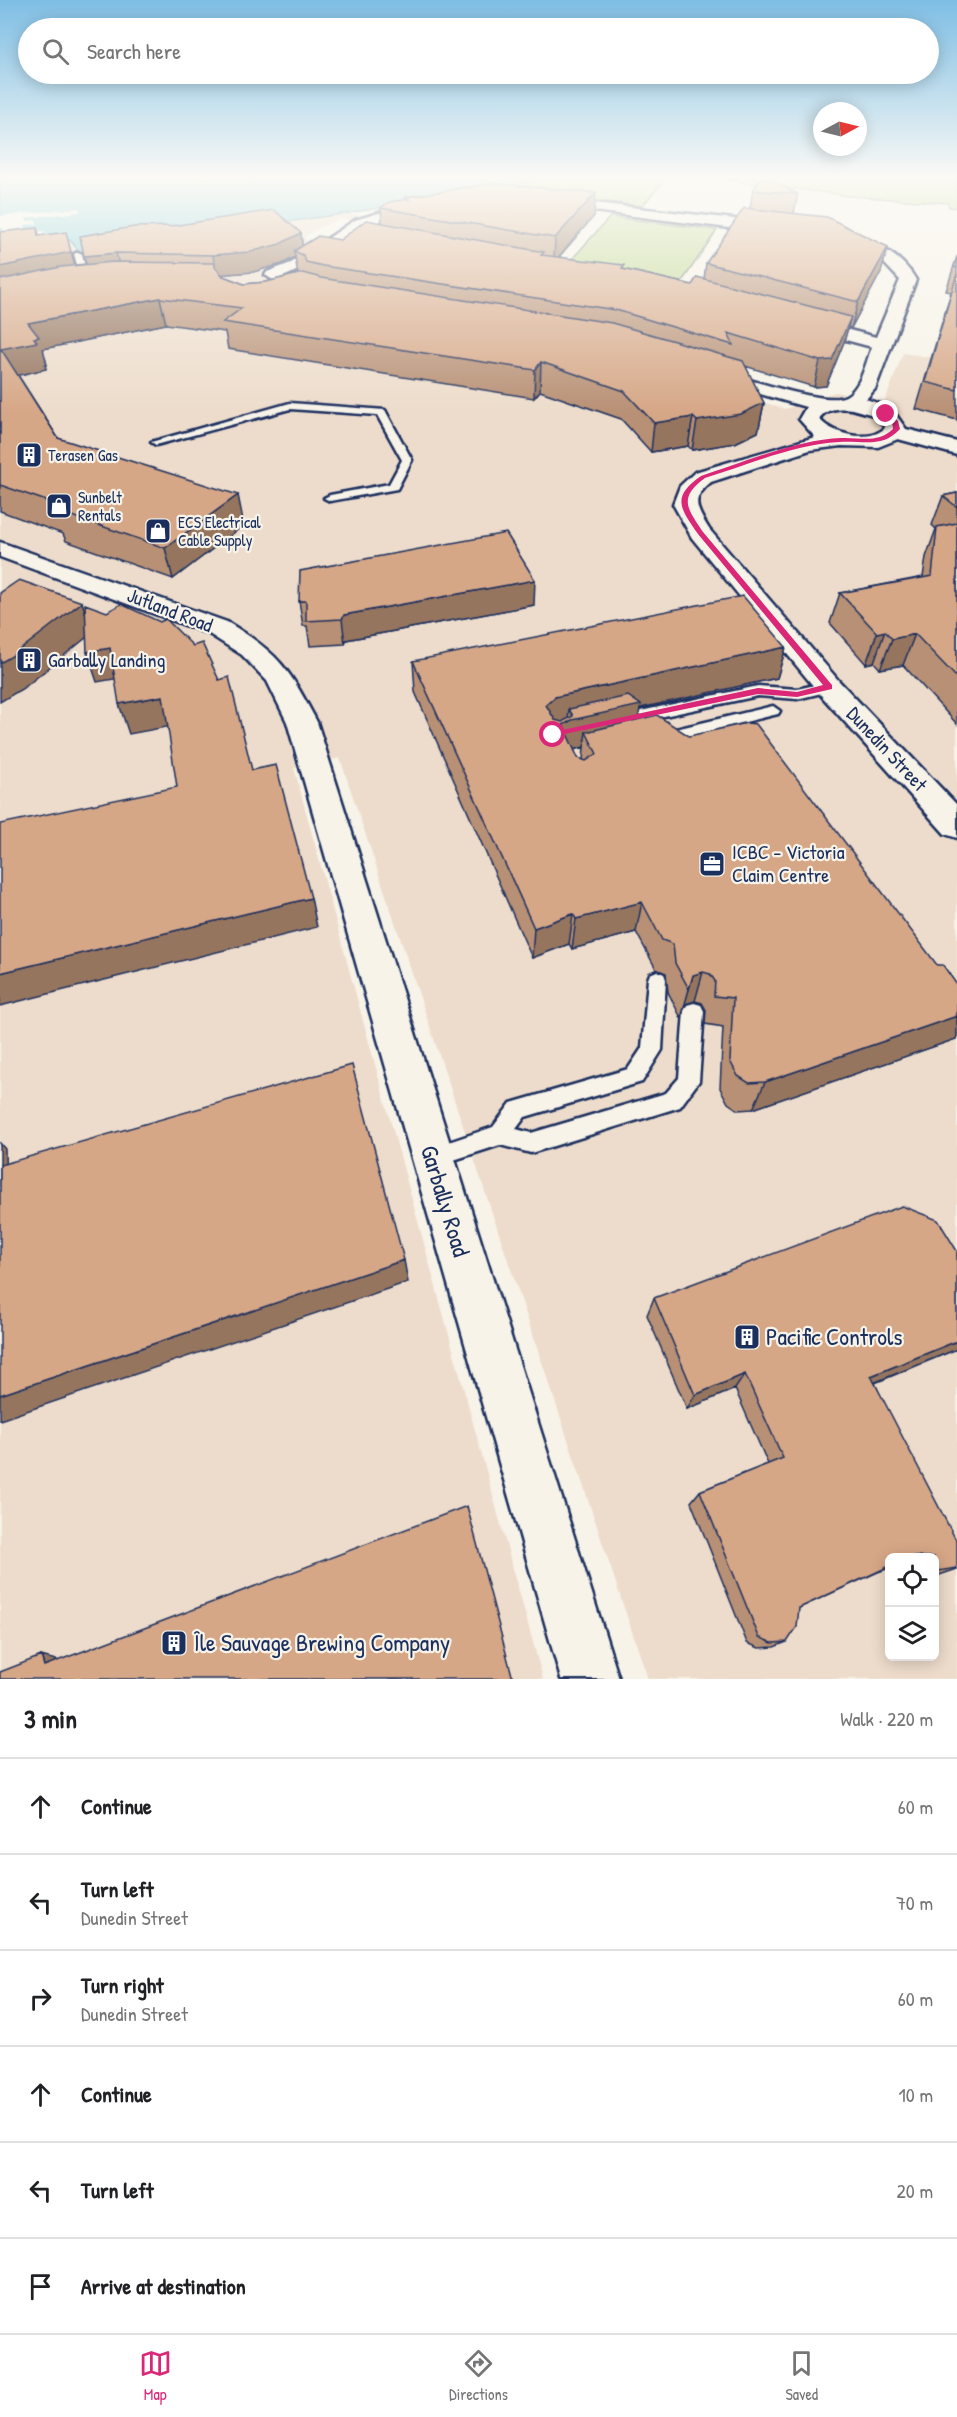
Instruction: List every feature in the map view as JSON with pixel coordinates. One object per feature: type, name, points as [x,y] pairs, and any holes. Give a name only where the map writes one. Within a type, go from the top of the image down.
[{"type":"street","points":[[255,276],[296,276],[318,256]]},
{"type":"street","points":[[692,368],[783,396],[815,424],[858,396],[908,280],[906,275],[883,256]]},
{"type":"street","points":[[68,285],[108,281]]},
{"type":"street","points":[[782,317],[882,344]]},
{"type":"street","points":[[858,396],[895,421],[895,432],[957,449]]},
{"type":"street","name":"Dunedin Street","points":[[895,432],[878,441],[840,440],[815,424],[703,477],[689,487],[684,499],[685,510],[700,533],[829,687],[957,826]]},
{"type":"street","name":"Jutland Road","points":[[0,549],[218,628],[252,648],[279,677],[302,722]]},
{"type":"street","name":"Garbally Road","points":[[302,722],[590,1679]]},
{"type":"lane","points":[[79,256],[86,283]]},
{"type":"lane","points":[[156,442],[290,406],[381,412],[407,460],[393,487],[330,498]]},
{"type":"lane","points":[[599,725],[758,691],[797,694],[829,687]]},
{"type":"lane","points":[[649,740],[773,711]]},
{"type":"lane","points":[[500,1135],[518,1110],[635,1076],[652,1050],[657,979]]},
{"type":"lane","points":[[432,1157],[500,1135],[531,1143],[673,1100],[689,1081],[694,1011]]},
{"type":"shaded area","points":[[0,256],[286,256],[261,269],[292,305],[607,352],[785,409],[835,392],[885,401],[903,353],[957,361],[957,1679],[648,1679],[340,758],[294,768],[543,1679],[0,1679]]},
{"type":"green space","points":[[574,256],[699,256],[679,286],[563,269]]},
{"type":"building","points":[[0,256],[50,256],[0,267]]},
{"type":"building","points":[[304,256],[552,256],[624,265],[622,269],[692,285],[697,277],[851,317],[832,360],[820,361],[728,333],[733,345],[616,310],[306,262]]},
{"type":"building","points":[[711,256],[883,256],[858,302],[706,263]]},
{"type":"building","points":[[113,262],[215,263],[215,267],[223,276],[244,284],[266,282],[303,273],[321,278],[612,323],[743,361],[764,403],[741,414],[697,421],[693,417],[654,423],[624,391],[541,362],[535,370],[223,322],[242,308],[160,298],[28,323],[39,337],[34,338],[37,342],[1,349],[58,438],[238,495],[165,548],[55,510],[61,506],[0,485],[0,280],[61,267]]},
{"type":"building","points":[[957,274],[957,390],[925,382]]},
{"type":"building","points":[[957,493],[957,507],[943,496]]},
{"type":"building","points":[[957,523],[957,678],[915,634],[892,639],[885,631],[877,633],[840,593],[932,576],[937,527]]},
{"type":"building","points":[[506,533],[535,580],[344,615],[342,619],[306,621],[306,601],[299,601],[300,571]]},
{"type":"building","points":[[19,580],[82,602],[0,663],[0,593]]},
{"type":"building","points":[[743,596],[786,647],[555,697],[546,705],[555,720],[562,722],[573,716],[569,709],[628,696],[641,705],[572,720],[563,725],[578,758],[586,761],[597,754],[586,732],[657,715],[689,736],[747,723],[756,724],[937,965],[943,965],[957,985],[957,1016],[765,1082],[749,1083],[738,1076],[730,1061],[733,998],[714,996],[715,981],[710,974],[703,972],[693,975],[689,989],[675,963],[673,944],[662,940],[642,902],[576,919],[573,914],[534,928],[413,661]]},
{"type":"building","points":[[85,604],[107,612],[121,604],[160,622],[166,619],[193,646],[202,643],[219,680],[229,677],[252,770],[276,765],[311,898],[0,973],[0,824],[177,787],[163,696],[119,704],[110,648],[87,652]]},
{"type":"building","points":[[352,1065],[404,1260],[0,1395],[0,1165]]},
{"type":"building","points":[[902,1206],[938,1220],[957,1251],[957,1341],[871,1376],[957,1542],[957,1568],[939,1571],[939,1553],[885,1553],[885,1568],[799,1608],[797,1627],[787,1642],[772,1643],[759,1637],[700,1491],[783,1458],[745,1374],[695,1395],[654,1298]]},
{"type":"building","points":[[467,1506],[513,1679],[0,1679],[0,1672],[41,1656],[44,1666]]},
{"type":"place","name":"Terasen Gas","points":[[29,455]]},
{"type":"place","name":"Sunbelt Rentals","points":[[59,506]]},
{"type":"place","name":"ECS Electrical Cable Supply","points":[[158,531]]},
{"type":"place","name":"Garbally Landing","points":[[29,660]]},
{"type":"place","name":"ICBC - Victoria Claim Centre","points":[[712,864]]},
{"type":"place","name":"Pacific Controls","points":[[747,1337]]},
{"type":"place","name":"Île Sauvage Brewing Company","points":[[174,1643]]},
{"type":"route","points":[[553,735],[758,691],[797,694],[829,687],[700,533],[685,510],[684,499],[689,487],[703,477],[808,445],[840,440],[866,442],[888,438],[897,429],[895,421],[886,414]]}]
